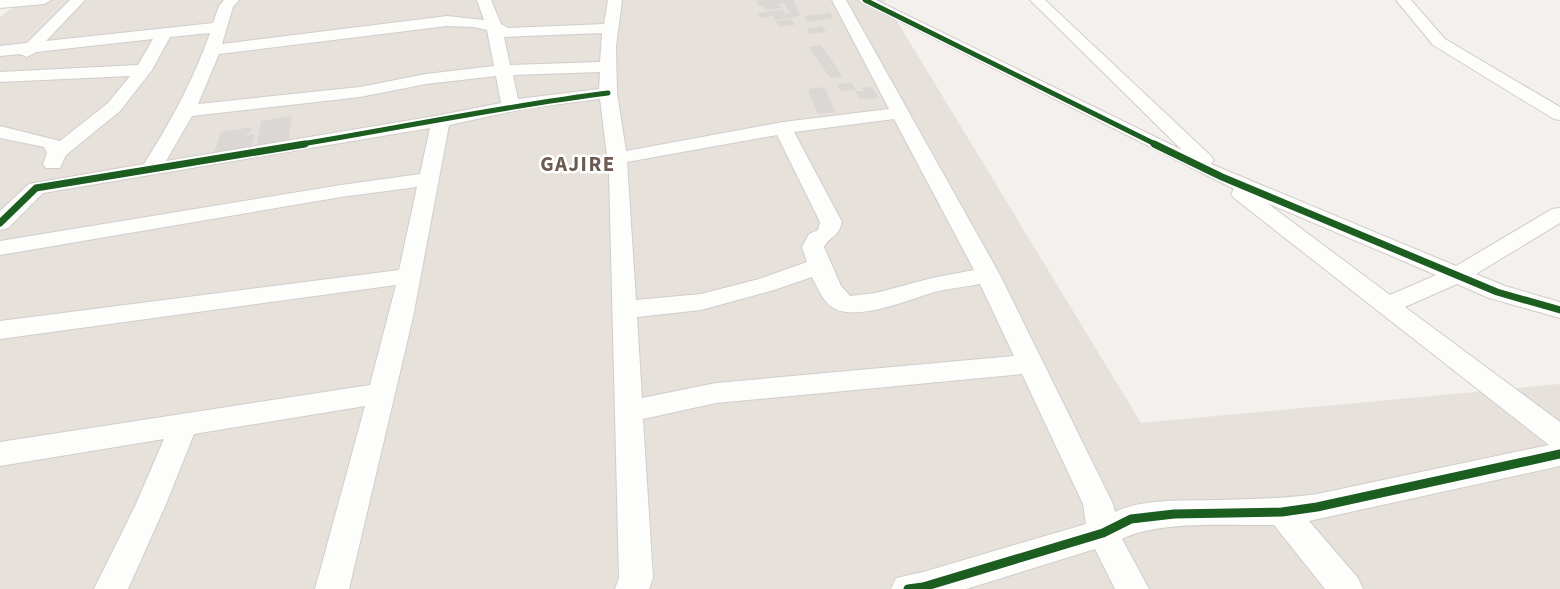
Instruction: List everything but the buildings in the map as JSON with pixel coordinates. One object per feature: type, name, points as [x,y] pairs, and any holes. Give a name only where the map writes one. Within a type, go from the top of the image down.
[{"type":"street","points":[[0,4],[44,0]]},
{"type":"street","points":[[0,76],[78,0]]},
{"type":"street","points":[[152,169],[205,71],[226,6],[232,0]]},
{"type":"street","points":[[484,0],[494,27],[511,106]]},
{"type":"street","points":[[615,0],[608,67],[608,93],[617,158],[623,310],[630,411],[636,578],[632,589]]},
{"type":"street","points":[[839,0],[988,275],[1098,504],[1103,533],[1132,589]]},
{"type":"street","points":[[866,0],[1222,177],[1456,276],[1497,292],[1560,310]]},
{"type":"street","points":[[1037,0],[1236,190],[1560,437]]},
{"type":"street","points":[[1403,0],[1439,42],[1560,115]]},
{"type":"street","points":[[212,50],[447,21],[474,22],[506,33],[611,28]]},
{"type":"street","points":[[0,51],[219,27]]},
{"type":"street","points":[[0,223],[52,170],[57,153],[114,107],[144,70],[164,34]]},
{"type":"street","points":[[185,111],[360,92],[426,79],[503,70],[608,67]]},
{"type":"street","points":[[0,76],[144,70]]},
{"type":"street","points":[[36,188],[441,121],[511,106],[608,93]]},
{"type":"street","points":[[617,158],[783,128],[901,113]]},
{"type":"street","points":[[332,589],[410,276],[441,121]]},
{"type":"street","points":[[783,128],[831,222],[828,232],[817,239],[813,247],[819,266],[835,295],[843,303],[861,304],[941,283],[988,275]]},
{"type":"street","points":[[0,132],[52,142],[57,153]]},
{"type":"street","points":[[0,248],[341,191],[429,179]]},
{"type":"street","points":[[1387,305],[1456,276],[1560,214]]},
{"type":"street","points":[[623,310],[701,302],[766,285],[819,266]]},
{"type":"street","points":[[0,330],[410,276]]},
{"type":"street","points":[[630,411],[716,393],[1030,364]]},
{"type":"street","points":[[0,454],[382,393]]},
{"type":"street","points":[[111,589],[151,504],[184,424]]},
{"type":"street","points":[[918,588],[1103,533],[1131,519],[1174,514],[1282,512],[1317,507],[1560,454]]},
{"type":"street","points":[[1282,512],[1346,589]]},
{"type":"shaded area","points":[[23,0],[884,0],[1141,423],[1560,384],[1560,589],[0,589],[0,17]]},
{"type":"cycle path","points":[[865,0],[1222,177],[1497,292],[1560,310]]},
{"type":"cycle path","points":[[0,223],[36,188],[441,121],[527,103],[608,93]]},
{"type":"cycle path","points":[[908,589],[923,587],[1103,533],[1131,519],[1174,514],[1282,512],[1317,507],[1560,454]]},
{"type":"district","name":"GAJIRE","points":[[578,164]]}]
